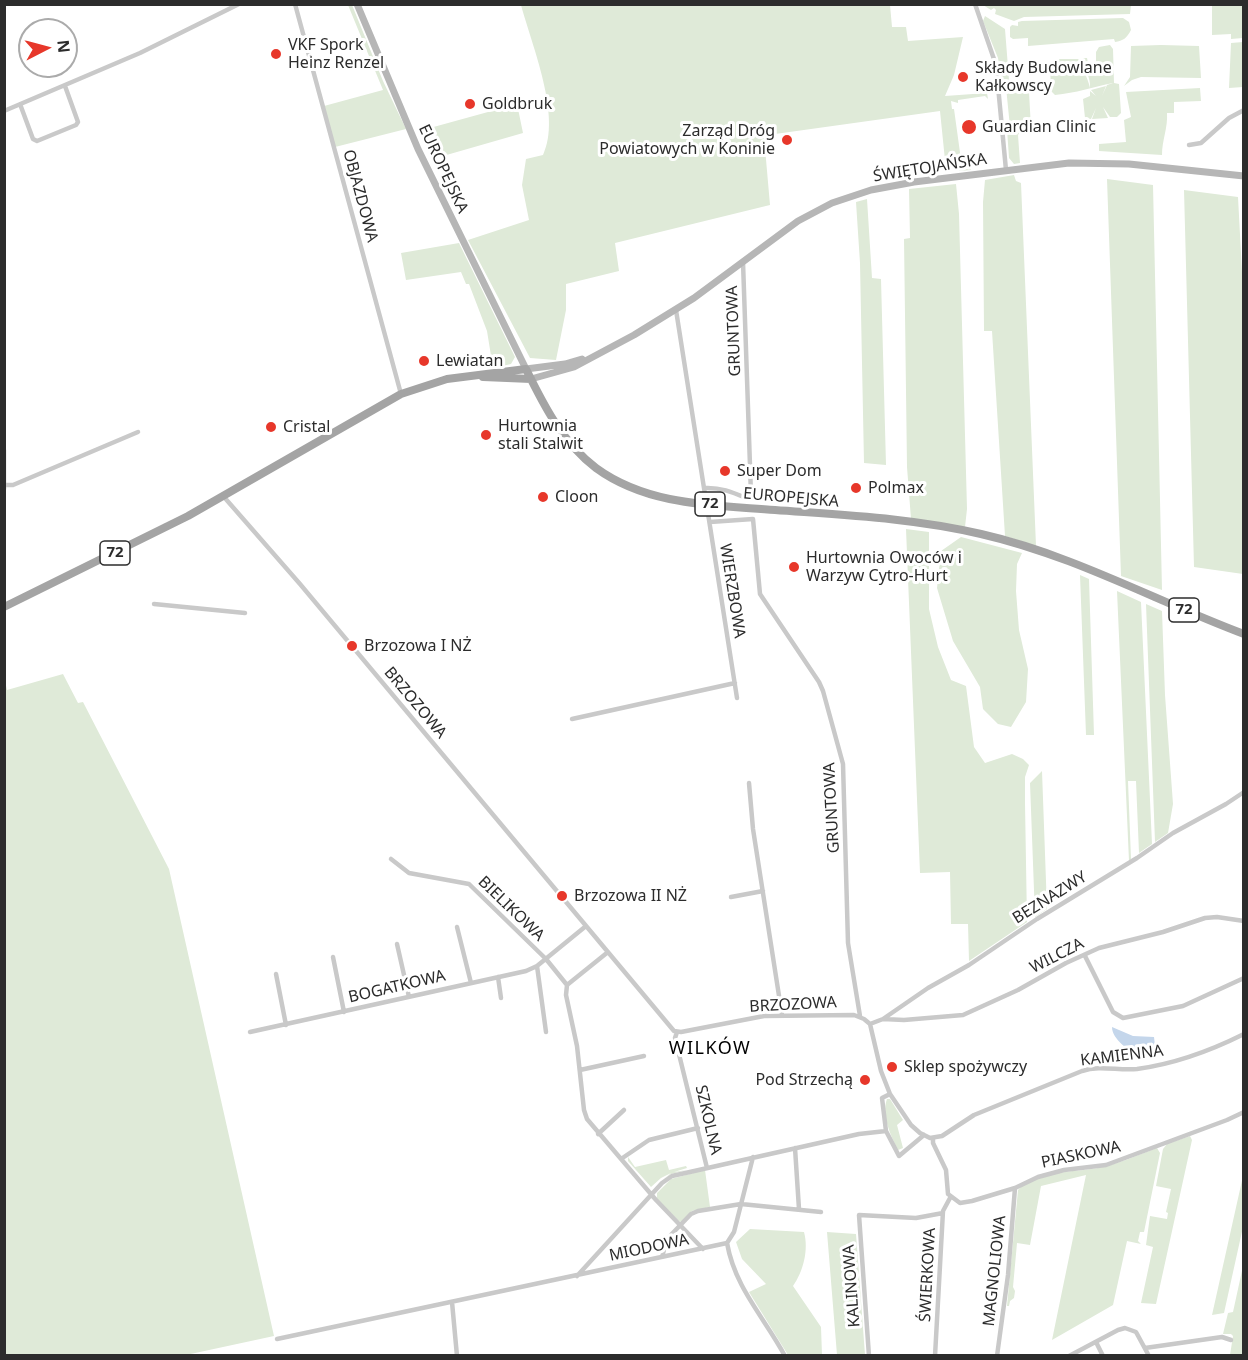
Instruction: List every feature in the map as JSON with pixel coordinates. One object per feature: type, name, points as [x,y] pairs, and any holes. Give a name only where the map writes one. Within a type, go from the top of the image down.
[{"type":"main road","name":"ŚWIĘTOJAŃSKA","points":[[224,497],[401,394],[433,382],[526,369]]},
{"type":"main road","name":"EUROPEJSKA","points":[[526,369],[573,447],[598,470],[648,495],[707,504],[911,522],[989,536],[1052,555],[1244,634]]},
{"type":"main road","name":"ŚWIĘTOJAŃSKA","points":[[475,376],[531,379]]},
{"type":"main road","name":"72","points":[[4,607],[224,497]]},
{"type":"street","points":[[4,111],[87,77],[239,4]]},
{"type":"street","name":"OBJAZDOWA","points":[[295,4],[401,394]]},
{"type":"street","name":"EUROPEJSKA","points":[[357,4],[418,149],[526,369]]},
{"type":"street","points":[[975,4],[996,65],[1006,170]]},
{"type":"street","points":[[20,104],[33,140],[37,141],[76,125],[78,122],[65,86]]},
{"type":"street","points":[[1189,145],[1201,143],[1229,118],[1244,110]]},
{"type":"street","name":"ŚWIĘTOJAŃSKA","points":[[531,379],[567,369],[676,310],[798,221],[850,196],[891,185],[1063,163],[1096,162],[1244,176]]},
{"type":"street","name":"GRUNTOWA","points":[[704,488],[727,490],[746,498],[752,491],[743,261]]},
{"type":"street","name":"WIERZBOWA","points":[[676,310],[737,698]]},
{"type":"street","name":"ŚWIĘTOJAŃSKA","points":[[526,369],[565,364],[595,355]]},
{"type":"street","points":[[4,450],[5,487],[138,432]]},
{"type":"street","name":"BRZOZOWA","points":[[224,497],[285,566],[676,1032],[756,1017],[783,1015],[851,1015],[860,1017],[870,1024]]},
{"type":"street","name":"GRUNTOWA","points":[[710,522],[753,519],[760,594],[823,691],[844,766],[848,932],[860,1017]]},
{"type":"street","points":[[154,604],[246,613]]},
{"type":"street","points":[[572,719],[735,683]]},
{"type":"street","points":[[749,783],[753,830],[783,1015]]},
{"type":"street","name":"BEZNAZWY","points":[[870,1024],[883,1019],[1173,833],[1244,792]]},
{"type":"street","name":"BIELIKOWA","points":[[391,859],[410,873],[469,884],[546,959],[567,985]]},
{"type":"street","points":[[731,897],[763,891]]},
{"type":"street","name":"WILCZA","points":[[883,1019],[904,1020],[963,1015],[1018,990],[1066,963],[1099,948],[1163,932],[1205,918],[1217,916],[1244,921]]},
{"type":"street","points":[[546,959],[586,926]]},
{"type":"street","points":[[457,927],[471,983]]},
{"type":"street","points":[[397,944],[409,997]]},
{"type":"street","points":[[608,952],[567,985],[566,995],[580,1070],[585,1114],[598,1134],[702,1249]]},
{"type":"street","points":[[1085,956],[1113,1012],[1123,1018],[1183,1006],[1244,978]]},
{"type":"street","points":[[333,957],[344,1012]]},
{"type":"street","name":"BOGATKOWA","points":[[250,1032],[526,971],[546,959]]},
{"type":"street","points":[[537,966],[546,1032]]},
{"type":"street","points":[[276,974],[286,1024]]},
{"type":"street","points":[[498,977],[501,998]]},
{"type":"street","points":[[870,1024],[882,1074],[890,1094],[909,1122],[924,1135],[933,1138],[933,1143],[945,1166],[946,1190],[950,1198]]},
{"type":"street","name":"SZKOLNA","points":[[676,1032],[675,1038],[707,1168],[859,1134],[886,1131]]},
{"type":"street","name":"KAMIENNA","points":[[933,1138],[943,1136],[970,1116],[1082,1071],[1101,1068],[1135,1069],[1176,1061],[1244,1034]]},
{"type":"street","points":[[580,1070],[644,1056]]},
{"type":"street","points":[[890,1094],[882,1098],[886,1131],[899,1156],[924,1135]]},
{"type":"street","points":[[598,1134],[624,1110]]},
{"type":"street","name":"PIASKOWA","points":[[950,1198],[964,1203],[1015,1188],[1038,1177],[1064,1170],[1098,1167],[1119,1161],[1244,1112]]},
{"type":"street","points":[[621,1160],[649,1140],[698,1128]]},
{"type":"street","points":[[795,1148],[798,1209]]},
{"type":"street","points":[[753,1157],[734,1232],[727,1243],[729,1257],[746,1297],[785,1356]]},
{"type":"street","points":[[577,1276],[669,1178],[707,1168]]},
{"type":"street","name":"MAGNOLIOWA","points":[[997,1356],[1008,1275],[1015,1188]]},
{"type":"street","name":"ŚWIERKOWA","points":[[935,1356],[943,1213],[950,1198]]},
{"type":"street","points":[[662,1257],[668,1239],[694,1212],[741,1204],[821,1212]]},
{"type":"street","name":"KALINOWA","points":[[869,1356],[858,1217],[860,1214],[916,1218],[943,1213]]},
{"type":"street","name":"MIODOWA","points":[[277,1339],[727,1243]]},
{"type":"street","points":[[452,1302],[457,1356]]},
{"type":"street","points":[[1069,1356],[1125,1328],[1136,1332],[1149,1356]]},
{"type":"street","points":[[1145,1348],[1222,1337],[1231,1340]]},
{"type":"street","points":[[1096,1342],[1103,1356]]},
{"type":"green space","points":[[1162,4],[1131,5],[1130,14],[1024,17],[1014,21],[995,14],[994,8],[991,10],[983,5]]},
{"type":"green space","points":[[348,5],[352,5],[383,81],[406,129],[335,147],[324,106],[383,90]]},
{"type":"green space","points":[[521,5],[890,5],[892,27],[906,27],[908,41],[963,37],[954,75],[945,96],[987,93],[988,99],[985,96],[958,100],[958,103],[951,101],[962,167],[971,167],[971,170],[958,171],[957,168],[946,170],[940,111],[768,135],[768,147],[765,148],[770,205],[615,243],[619,271],[566,284],[566,310],[556,360],[530,358],[468,240],[529,220],[522,185],[526,159],[543,155],[548,139],[549,121],[543,81]]},
{"type":"green space","points":[[1212,5],[1243,5],[1243,38],[1231,39],[1231,34],[1212,35]]},
{"type":"green space","points":[[985,16],[1005,29],[1010,93],[1029,92],[1031,128],[1018,135],[1020,163],[1014,164],[1009,158],[1007,129],[1010,127],[1006,87],[1003,87],[998,58],[983,21]]},
{"type":"green space","points":[[1123,18],[1129,22],[1131,30],[1124,39],[1115,42],[1114,39],[1028,46],[1028,38],[1013,39],[1010,37],[1010,27],[1018,26],[1018,22],[1022,21]]},
{"type":"green space","points":[[1243,42],[1243,87],[1229,88],[1231,43]]},
{"type":"green space","points":[[1110,45],[1113,49],[1114,83],[1119,84],[1121,113],[1117,117],[1110,117],[1103,107],[1108,118],[1092,119],[1096,108],[1091,119],[1085,118],[1083,99],[1090,96],[1090,91],[1096,96],[1091,90],[1106,86],[1102,96],[1107,85],[1113,83],[1077,91],[1055,95],[1051,91],[1050,63],[1056,59],[1082,59],[1090,88],[1083,58],[1087,58],[1088,63],[1096,62],[1096,52],[1099,47]]},
{"type":"green space","points":[[1131,46],[1199,46],[1201,78],[1141,77],[1124,86],[1130,77]]},
{"type":"green space","points":[[1200,88],[1201,101],[1174,102],[1174,113],[1167,113],[1162,155],[1099,151],[1099,144],[1126,142],[1124,120],[1131,117],[1126,92]]},
{"type":"green space","points":[[517,104],[523,133],[443,156],[432,159],[419,131]]},
{"type":"green space","points":[[1014,175],[1016,181],[1021,183],[1036,546],[1005,536],[992,331],[984,331],[983,202],[985,180]]},
{"type":"green space","points":[[1107,179],[1153,185],[1162,590],[1121,576]]},
{"type":"green space","points":[[956,184],[959,214],[967,509],[965,527],[911,519],[907,467],[904,239],[910,238],[909,189]]},
{"type":"green space","points":[[1184,190],[1238,197],[1244,310],[1243,574],[1194,567]]},
{"type":"green space","points":[[867,199],[872,278],[881,279],[886,465],[864,463],[860,263],[856,202]]},
{"type":"green space","points":[[459,243],[515,357],[511,364],[493,368],[487,331],[469,284],[466,284],[461,272],[406,280],[401,253]]},
{"type":"green space","points":[[906,529],[929,532],[929,609],[938,647],[951,680],[966,686],[974,747],[985,763],[1012,754],[1029,765],[1025,777],[1027,922],[969,961],[968,924],[951,924],[950,872],[920,873]]},
{"type":"green space","points":[[961,537],[1022,553],[1017,564],[1016,591],[1019,630],[1028,669],[1026,702],[1011,727],[998,724],[983,709],[980,687],[953,641],[937,588],[941,551]]},
{"type":"green space","points":[[1080,575],[1089,579],[1094,735],[1086,735]]},
{"type":"green space","points":[[1117,591],[1141,602],[1152,844],[1139,853],[1136,781],[1128,781],[1131,859],[1129,861]]},
{"type":"green space","points":[[1146,604],[1162,611],[1173,804],[1168,833],[1155,842]]},
{"type":"green space","points":[[63,674],[78,703],[83,702],[169,869],[274,1336],[186,1355],[5,1355],[5,681],[7,690]]},
{"type":"green space","points":[[1042,771],[1047,909],[1035,917],[1030,783]]},
{"type":"green space","points":[[887,1099],[890,1099],[903,1120],[897,1125],[903,1148],[898,1150],[886,1118]]},
{"type":"green space","points":[[1190,1136],[1192,1140],[1156,1304],[1141,1303],[1153,1247],[1146,1245],[1150,1216],[1167,1219],[1168,1213],[1166,1212],[1171,1189],[1156,1186],[1163,1149],[1167,1144]]},
{"type":"green space","points":[[1157,1148],[1160,1153],[1144,1232],[1140,1232],[1138,1241],[1141,1244],[1127,1241],[1113,1305],[1052,1340],[1086,1175],[1041,1186],[1030,1245],[1017,1243],[1014,1298],[1007,1306],[1018,1190],[1034,1179],[1055,1173],[1105,1166]]},
{"type":"green space","points":[[628,1157],[635,1167],[666,1160],[669,1170],[686,1166],[687,1168],[674,1172],[687,1170],[671,1174],[663,1180],[671,1173],[651,1187],[628,1161]]},
{"type":"green space","points":[[705,1170],[710,1207],[692,1211],[681,1222],[657,1199],[657,1193],[671,1179]]},
{"type":"green space","points":[[1243,1176],[1243,1227],[1224,1313],[1212,1315]]},
{"type":"green space","points":[[750,1229],[804,1232],[806,1246],[804,1260],[793,1286],[821,1327],[822,1355],[788,1355],[749,1292],[766,1284],[742,1259],[736,1242]]},
{"type":"green space","points":[[827,1232],[856,1234],[865,1355],[837,1355]]},
{"type":"green space","points":[[1243,1266],[1243,1355],[1230,1355],[1233,1336],[1223,1334],[1228,1313],[1233,1312]]},
{"type":"water","points":[[1112,1027],[1133,1036],[1154,1037],[1156,1054],[1139,1058],[1118,1040]]},
{"type":"place","name":"VKF Spork Heinz Renzel","points":[[276,54]]},
{"type":"place","name":"Składy Budowlane Kałkowscy","points":[[963,77]]},
{"type":"place","name":"Goldbruk","points":[[470,104]]},
{"type":"place","name":"Guardian Clinic","points":[[969,127]]},
{"type":"place","name":"Zarząd Dróg Powiatowych w Koninie","points":[[787,140]]},
{"type":"place","name":"Lewiatan","points":[[424,361]]},
{"type":"place","name":"Cristal","points":[[271,427]]},
{"type":"place","name":"Hurtownia stali Stalwit","points":[[486,435]]},
{"type":"place","name":"Super Dom","points":[[725,471]]},
{"type":"place","name":"Polmax","points":[[856,488]]},
{"type":"place","name":"Cloon","points":[[543,497]]},
{"type":"place","name":"Hurtownia Owoców i Warzyw Cytro-Hurt","points":[[794,567]]},
{"type":"place","name":"Brzozowa I NŻ","points":[[352,646]]},
{"type":"place","name":"Brzozowa II NŻ","points":[[562,896]]},
{"type":"place","name":"Sklep spożywczy","points":[[892,1067]]},
{"type":"place","name":"Pod Strzechą","points":[[865,1080]]},
{"type":"district","name":"WILKÓW","points":[[710,1049]]}]
